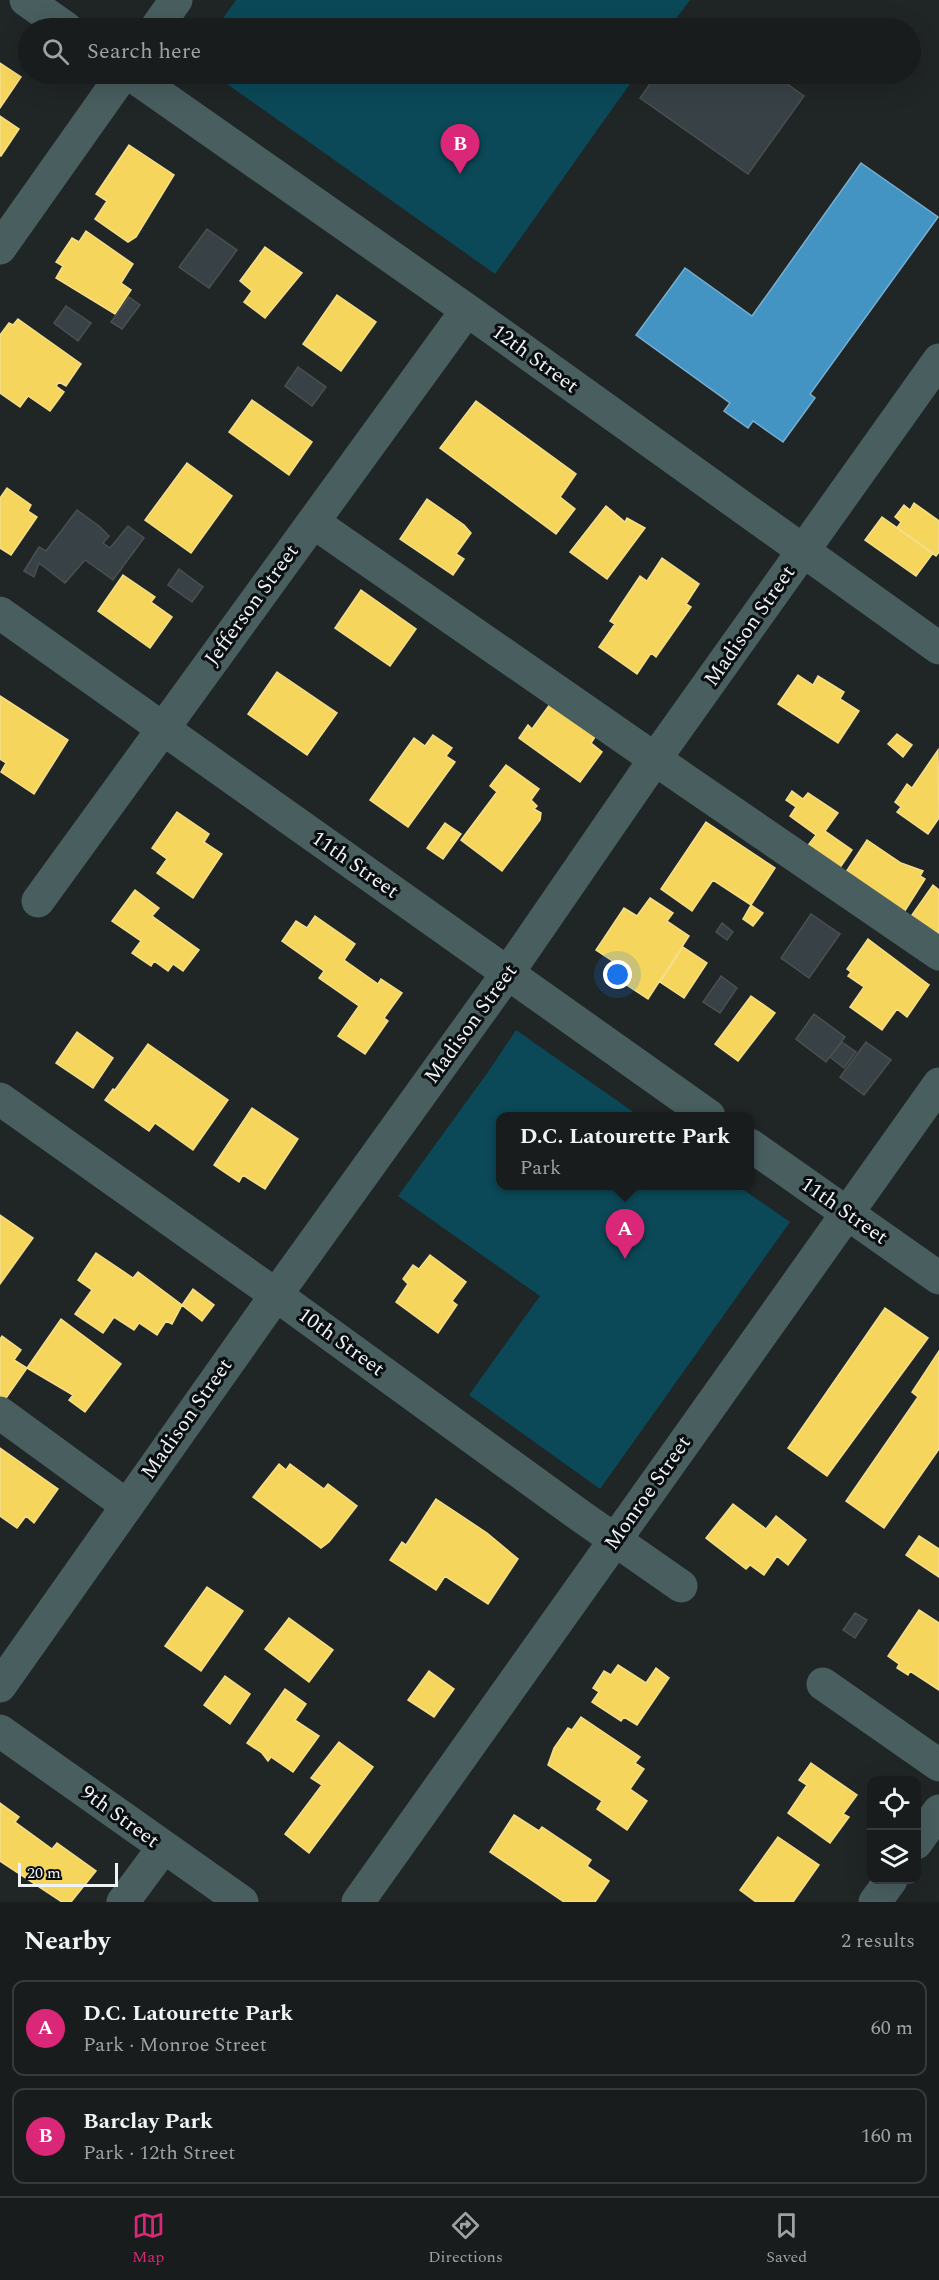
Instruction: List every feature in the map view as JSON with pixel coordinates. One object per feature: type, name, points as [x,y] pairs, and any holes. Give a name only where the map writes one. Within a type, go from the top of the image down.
[{"type":"street","points":[[26,0],[52,18]]},
{"type":"street","points":[[163,18],[176,0]]},
{"type":"street","points":[[0,248],[116,84]]},
{"type":"street","name":"12th Street","points":[[144,84],[467,310],[939,648]]},
{"type":"street","name":"Jefferson Street","points":[[38,901],[467,310]]},
{"type":"street","name":"Madison Street","points":[[0,1686],[126,1505],[507,974],[655,759],[939,360]]},
{"type":"street","points":[[313,522],[939,954]]},
{"type":"street","name":"11th Street","points":[[0,613],[703,1112]]},
{"type":"street","name":"Monroe Street","points":[[358,1902],[939,1084]]},
{"type":"street","name":"10th Street","points":[[0,1099],[681,1586]]},
{"type":"street","name":"11th Street","points":[[754,1148],[939,1278]]},
{"type":"street","points":[[0,1413],[126,1505]]},
{"type":"street","points":[[823,1684],[939,1765]]},
{"type":"street","name":"9th Street","points":[[0,1731],[242,1902]]},
{"type":"street","points":[[921,1836],[939,1811]]},
{"type":"street","points":[[123,1902],[163,1848]]},
{"type":"street","points":[[875,1902],[888,1884]]},
{"type":"shaded area","points":[[236,0],[690,0],[676,18],[223,18]]},
{"type":"shaded area","points":[[227,84],[630,84],[495,274]]},
{"type":"shaded area","points":[[516,1030],[633,1112],[496,1112],[496,1190],[744,1190],[790,1222],[600,1489],[469,1395],[540,1296],[398,1196]]},
{"type":"building: Homes","points":[[0,63],[18,75],[18,81],[0,108]]},
{"type":"building: Homes","points":[[0,116],[19,129],[1,156],[0,156]]},
{"type":"building: Homes","points":[[129,145],[174,175],[136,237],[128,242],[95,219],[107,201],[96,194]]},
{"type":"building: Homes","points":[[86,231],[133,264],[121,283],[131,290],[115,314],[56,278],[63,266],[56,262],[72,238],[79,242]]},
{"type":"building: Homes","points":[[265,247],[302,273],[265,318],[244,302],[252,291],[240,281]]},
{"type":"building: Homes","points":[[337,295],[376,322],[341,371],[303,344]]},
{"type":"building: Homes","points":[[18,319],[81,364],[66,386],[59,382],[56,386],[64,392],[50,411],[28,396],[20,407],[0,393],[0,335],[9,323],[13,325]]},
{"type":"building: Homes","points":[[252,400],[312,442],[289,475],[229,432]]},
{"type":"building: Homes","points":[[476,401],[576,474],[560,497],[575,509],[556,534],[440,448]]},
{"type":"building: Homes","points":[[187,463],[232,496],[191,553],[145,520]]},
{"type":"building: Homes","points":[[7,488],[31,505],[28,511],[37,517],[11,555],[0,548],[0,498]]},
{"type":"building: Homes","points":[[427,499],[464,525],[471,533],[456,554],[464,559],[453,575],[400,539]]},
{"type":"building: Homes","points":[[914,503],[939,521],[939,552],[936,556],[897,528],[901,522],[895,517],[904,505],[910,510]]},
{"type":"building: Homes","points":[[606,506],[625,522],[627,518],[645,528],[607,579],[570,552]]},
{"type":"building: Homes","points":[[882,517],[933,553],[916,576],[865,540]]},
{"type":"building: Homes","points":[[662,558],[699,584],[686,604],[691,607],[656,657],[651,653],[637,674],[599,647],[615,624],[610,621],[640,576],[647,581]]},
{"type":"building: Homes","points":[[123,575],[155,597],[151,602],[172,617],[150,648],[98,611]]},
{"type":"building: Homes","points":[[361,590],[416,629],[390,666],[335,628]]},
{"type":"building: Homes","points":[[277,672],[337,713],[307,755],[248,714]]},
{"type":"building: Homes","points":[[798,675],[813,685],[818,676],[844,692],[840,699],[859,711],[838,743],[778,704]]},
{"type":"building: Homes","points":[[0,696],[68,740],[34,794],[1,772],[6,763],[0,759]]},
{"type":"building: Homes","points":[[556,696],[595,737],[591,743],[602,752],[580,782],[519,738],[528,725],[532,729]]},
{"type":"building: Homes","points":[[897,734],[912,745],[903,757],[888,744]]},
{"type":"building: Homes","points":[[433,735],[452,748],[446,756],[455,762],[408,827],[370,800],[414,738],[425,746]]},
{"type":"building: Homes","points":[[938,750],[939,818],[928,834],[897,812],[901,807],[895,802],[907,784],[912,788]]},
{"type":"building: Homes","points":[[506,765],[539,789],[531,800],[537,806],[534,809],[541,813],[540,820],[502,871],[461,840],[497,792],[490,786]]},
{"type":"building: Homes","points":[[792,791],[803,799],[808,793],[838,813],[825,831],[852,850],[835,875],[803,852],[816,835],[790,816],[796,807],[786,800]]},
{"type":"building: Homes","points":[[177,812],[209,834],[204,842],[222,854],[193,898],[157,873],[167,859],[152,848]]},
{"type":"building: Homes","points":[[706,822],[775,868],[751,905],[713,880],[692,911],[661,889]]},
{"type":"building: Homes","points":[[445,823],[461,834],[443,859],[427,848]]},
{"type":"building: Homes","points":[[867,840],[901,863],[923,871],[920,876],[925,879],[901,917],[842,878]]},
{"type":"building: Homes","points":[[933,885],[939,890],[939,942],[905,925]]},
{"type":"building: Homes","points":[[135,890],[159,908],[152,916],[199,950],[183,971],[173,964],[168,971],[154,961],[151,966],[132,953],[141,941],[112,921]]},
{"type":"building: Homes","points":[[650,898],[673,913],[667,921],[689,936],[648,999],[610,974],[617,964],[596,950],[624,908],[637,916]]},
{"type":"building: Homes","points":[[751,905],[763,913],[753,926],[743,919]]},
{"type":"building: Homes","points":[[315,916],[355,944],[344,960],[378,984],[381,979],[402,993],[384,1018],[388,1021],[365,1054],[338,1036],[359,1006],[319,978],[324,971],[282,941],[296,921],[307,928]]},
{"type":"building: Homes","points":[[868,939],[929,985],[907,1017],[897,1009],[882,1030],[850,1007],[864,987],[848,976],[851,972],[847,969]]},
{"type":"building: Homes","points":[[683,947],[707,963],[684,998],[660,982]]},
{"type":"building: Homes","points":[[751,996],[775,1013],[738,1061],[715,1044]]},
{"type":"building: Homes","points":[[77,1032],[113,1058],[93,1088],[56,1063]]},
{"type":"building: Homes","points":[[148,1044],[228,1100],[193,1150],[155,1123],[149,1131],[105,1100],[113,1089],[115,1090]]},
{"type":"building: Homes","points":[[252,1108],[298,1139],[265,1189],[243,1175],[239,1182],[214,1165]]},
{"type":"building: Homes","points":[[0,1215],[33,1238],[0,1284]]},
{"type":"building: Homes","points":[[96,1253],[133,1278],[138,1272],[182,1305],[172,1324],[166,1321],[157,1335],[139,1323],[134,1330],[114,1317],[103,1333],[75,1314],[92,1290],[78,1280]]},
{"type":"building: Homes","points":[[430,1255],[466,1282],[452,1301],[457,1305],[438,1333],[396,1302],[408,1284],[403,1279],[413,1265],[419,1269]]},
{"type":"building: Homes","points":[[193,1289],[214,1305],[202,1321],[182,1305]]},
{"type":"building: Homes","points":[[885,1308],[928,1338],[827,1476],[788,1448]]},
{"type":"building: Homes","points":[[61,1319],[121,1364],[85,1412],[69,1400],[73,1395],[27,1368]]},
{"type":"building: Homes","points":[[2,1336],[21,1350],[14,1360],[27,1368],[4,1401],[0,1398],[0,1339]]},
{"type":"building: Homes","points":[[939,1351],[939,1449],[884,1528],[846,1501],[918,1397],[912,1392]]},
{"type":"building: Homes","points":[[0,1448],[58,1489],[34,1523],[26,1516],[17,1528],[0,1516]]},
{"type":"building: Homes","points":[[279,1464],[286,1470],[290,1464],[324,1489],[328,1484],[357,1506],[329,1542],[321,1548],[253,1497]]},
{"type":"building: Homes","points":[[436,1499],[487,1533],[518,1559],[488,1604],[445,1576],[436,1590],[390,1560],[402,1542],[406,1545]]},
{"type":"building: Homes","points":[[733,1504],[766,1529],[776,1516],[806,1540],[788,1565],[777,1556],[764,1575],[750,1565],[746,1569],[706,1538]]},
{"type":"building: Homes","points":[[919,1536],[939,1549],[939,1577],[906,1555]]},
{"type":"building: Homes","points":[[207,1587],[243,1611],[201,1671],[165,1646]]},
{"type":"building: Homes","points":[[919,1610],[939,1623],[939,1690],[910,1671],[908,1675],[897,1668],[899,1664],[888,1656]]},
{"type":"building: Homes","points":[[289,1618],[333,1650],[309,1682],[265,1649]]},
{"type":"building: Homes","points":[[618,1665],[646,1683],[656,1668],[669,1678],[637,1725],[624,1717],[621,1721],[592,1702],[599,1692],[593,1688],[604,1671],[611,1675]]},
{"type":"building: Homes","points":[[429,1671],[454,1689],[434,1717],[408,1700]]},
{"type":"building: Homes","points":[[225,1676],[250,1694],[230,1724],[204,1705]]},
{"type":"building: Homes","points":[[285,1689],[306,1704],[295,1720],[319,1736],[293,1772],[271,1757],[268,1761],[262,1753],[247,1743]]},
{"type":"building: Homes","points":[[581,1717],[640,1757],[635,1763],[644,1769],[630,1789],[647,1801],[627,1830],[597,1809],[602,1801],[548,1765],[554,1748],[568,1728],[572,1730]]},
{"type":"building: Homes","points":[[339,1742],[373,1767],[309,1853],[285,1834],[322,1785],[311,1778]]},
{"type":"building: Homes","points":[[811,1763],[857,1795],[843,1814],[849,1817],[830,1843],[788,1813],[807,1785],[799,1780]]},
{"type":"building: Homes","points":[[0,1803],[19,1817],[15,1822],[52,1849],[57,1843],[96,1871],[71,1902],[62,1902],[0,1861]]},
{"type":"building: Homes","points":[[514,1815],[539,1831],[542,1827],[591,1860],[587,1866],[609,1881],[595,1902],[564,1902],[490,1852]]},
{"type":"building: Homes","points":[[778,1837],[819,1865],[793,1902],[756,1902],[740,1890]]},
{"type":"building: Schools","points":[[861,163],[938,217],[810,394],[815,398],[783,442],[753,421],[748,428],[724,411],[730,403],[636,335],[685,268],[752,316]]},
{"type":"building: Other","points":[[650,84],[787,84],[804,96],[748,174],[640,98]]},
{"type":"building: Other","points":[[207,229],[237,250],[209,288],[179,267]]},
{"type":"building: Other","points":[[129,297],[140,305],[122,329],[111,322]]},
{"type":"building: Other","points":[[66,306],[91,323],[78,341],[54,323]]},
{"type":"building: Other","points":[[298,367],[326,387],[312,406],[285,386]]},
{"type":"building: Other","points":[[77,510],[109,536],[103,543],[110,548],[128,526],[144,538],[113,580],[85,560],[65,583],[39,563],[34,577],[24,571],[39,547],[46,551]]},
{"type":"building: Other","points":[[179,569],[203,587],[192,602],[168,585]]},
{"type":"building: Other","points":[[811,914],[840,934],[809,978],[781,958]]},
{"type":"building: Other","points":[[722,923],[733,932],[727,940],[716,932]]},
{"type":"building: Other","points":[[721,976],[737,988],[720,1013],[703,1002]]},
{"type":"building: Other","points":[[814,1014],[845,1037],[826,1062],[796,1039]]},
{"type":"building: Other","points":[[842,1042],[856,1052],[844,1068],[830,1057]]},
{"type":"building: Other","points":[[866,1042],[891,1060],[864,1095],[840,1077]]},
{"type":"building: Other","points":[[855,1613],[867,1620],[855,1638],[843,1630]]},
{"type":"place","name":"Barclay Park","points":[[460,174]]},
{"type":"place","name":"D.C. Latourette Park","points":[[625,1259]]}]
